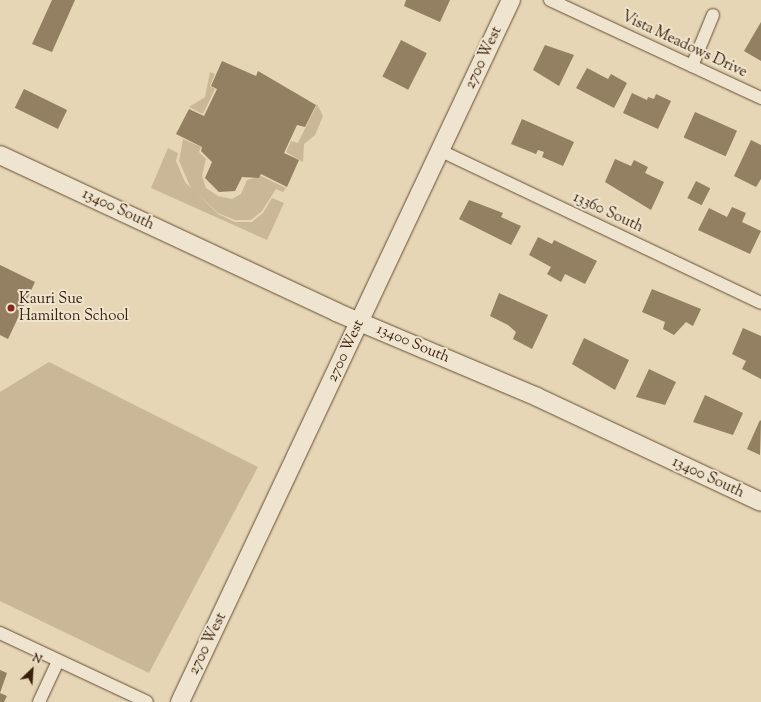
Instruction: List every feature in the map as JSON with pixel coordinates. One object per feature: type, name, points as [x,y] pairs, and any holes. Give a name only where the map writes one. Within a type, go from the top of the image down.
[{"type":"main road","name":"2700 West","points":[[180,702],[511,0]]},
{"type":"main road","name":"13400 South","points":[[0,155],[360,322],[538,397],[761,502]]},
{"type":"street","name":"Vista Meadows Drive","points":[[550,0],[761,98]]},
{"type":"street","points":[[692,66],[714,15]]},
{"type":"street","name":"13360 South","points":[[440,151],[761,303]]},
{"type":"street","points":[[0,633],[147,702]]},
{"type":"street","points":[[39,702],[58,661]]},
{"type":"shaded area","points":[[210,72],[215,74],[210,86],[215,89],[203,114],[189,107],[205,97]]},
{"type":"shaded area","points":[[317,104],[323,116],[315,135],[304,144],[303,162],[286,152],[291,141],[298,143]]},
{"type":"shaded area","points":[[183,139],[201,147],[199,152],[206,159],[202,176],[206,188],[218,196],[232,199],[241,194],[247,180],[261,176],[286,188],[283,192],[276,189],[262,211],[251,220],[235,220],[218,213],[195,191],[218,214],[235,222],[252,222],[263,213],[272,198],[284,203],[267,240],[151,188],[168,148],[178,153],[176,161],[185,182],[191,188],[179,161]]},
{"type":"shaded area","points":[[49,362],[258,467],[149,673],[0,601],[0,392]]},
{"type":"building","points":[[52,0],[75,0],[52,52],[32,44]]},
{"type":"building","points":[[406,0],[450,0],[440,22],[404,6]]},
{"type":"building","points":[[761,22],[761,61],[744,51]]},
{"type":"building","points":[[401,40],[427,53],[408,90],[382,77]]},
{"type":"building","points":[[545,45],[574,55],[559,86],[533,70]]},
{"type":"building","points":[[222,61],[256,76],[258,71],[316,105],[305,127],[297,125],[284,153],[299,160],[287,187],[261,174],[259,178],[242,177],[235,191],[219,192],[205,178],[212,162],[201,151],[202,147],[176,134],[189,109],[204,116],[217,89],[211,86]]},
{"type":"building","points":[[587,68],[608,79],[611,74],[627,83],[614,108],[576,88]]},
{"type":"building","points":[[24,89],[67,110],[58,129],[15,108]]},
{"type":"building","points":[[632,93],[647,100],[648,97],[654,99],[656,94],[671,101],[658,129],[623,113]]},
{"type":"building","points":[[695,112],[737,131],[726,156],[684,138]]},
{"type":"building","points":[[522,119],[574,142],[563,166],[542,157],[544,152],[538,150],[536,154],[511,144]]},
{"type":"building","points":[[751,140],[761,145],[761,179],[756,187],[734,176]]},
{"type":"building","points":[[615,159],[631,166],[634,160],[648,167],[645,173],[664,182],[651,210],[605,182]]},
{"type":"building","points":[[696,181],[710,188],[702,205],[687,198]]},
{"type":"building","points":[[469,200],[503,213],[501,217],[521,226],[511,245],[459,219]]},
{"type":"building","points":[[732,207],[746,213],[742,222],[761,231],[750,254],[698,230],[709,208],[727,217]]},
{"type":"building","points":[[538,237],[552,244],[554,240],[597,261],[585,284],[565,274],[561,282],[547,274],[551,267],[529,255]]},
{"type":"building","name":"Kauri Sue Hamilton School","points":[[0,265],[35,282],[8,339],[0,335]]},
{"type":"building","points":[[652,289],[701,309],[693,326],[686,322],[674,335],[663,329],[665,322],[642,312]]},
{"type":"building","points":[[499,293],[548,315],[532,349],[513,339],[516,332],[508,325],[490,316]]},
{"type":"building","points":[[743,328],[761,336],[761,379],[742,369],[746,361],[732,354]]},
{"type":"building","points":[[584,338],[629,360],[615,390],[572,364]]},
{"type":"building","points":[[649,369],[676,382],[665,405],[636,397]]},
{"type":"building","points":[[705,395],[743,413],[733,435],[693,422]]},
{"type":"building","points":[[760,420],[761,421],[760,455],[747,449]]},
{"type":"building","points":[[0,670],[7,673],[0,693]]},
{"type":"building","points":[[0,693],[7,696],[4,702],[0,702]]},
{"type":"place","name":"Kauri Sue Hamilton School","points":[[11,308]]}]
